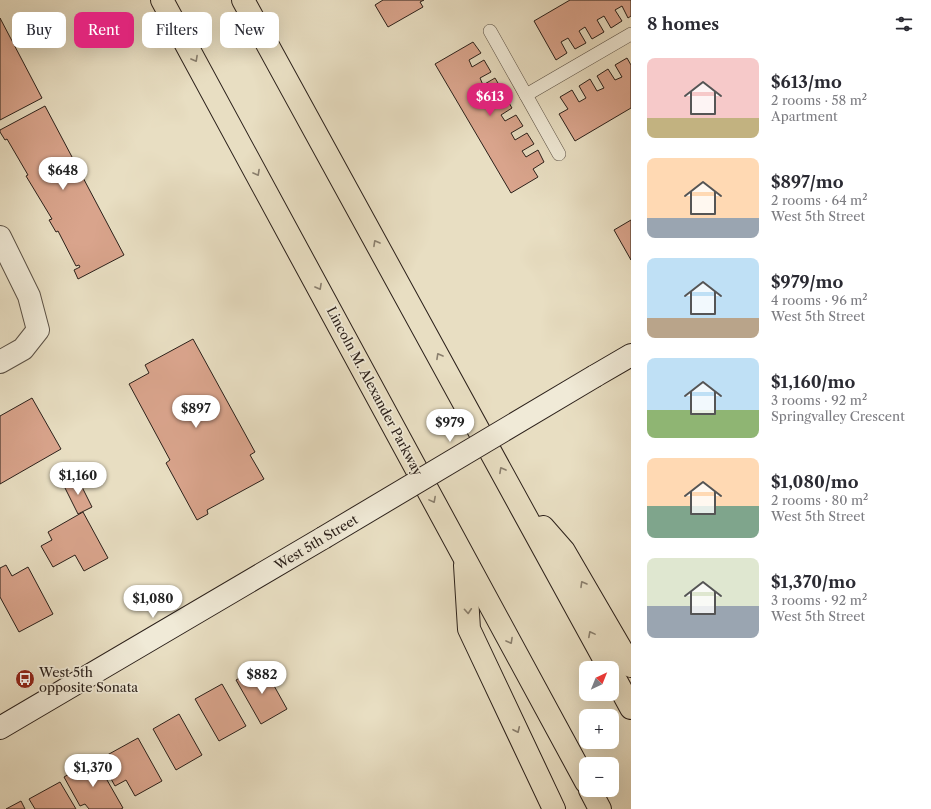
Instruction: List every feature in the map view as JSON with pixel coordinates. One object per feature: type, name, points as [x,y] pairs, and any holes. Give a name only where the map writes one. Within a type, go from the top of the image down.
[{"type":"highway","name":"Lincoln M. Alexander Parkway","points":[[162,0],[579,769]]},
{"type":"highway","points":[[243,0],[605,661]]},
{"type":"highway","points":[[517,498],[564,551],[631,666]]},
{"type":"highway","points":[[464,558],[469,629],[554,809]]},
{"type":"highway","points":[[619,686],[631,708]]},
{"type":"highway","points":[[594,797],[600,809]]},
{"type":"street","points":[[0,237],[29,296],[38,330],[23,349],[0,362]]},
{"type":"street","name":"West 5th Street","points":[[0,728],[631,355]]},
{"type":"lane","points":[[490,31],[559,154]]},
{"type":"lane","points":[[526,95],[631,34]]},
{"type":"building","points":[[383,0],[424,0],[420,2],[423,7],[388,27],[375,5]]},
{"type":"building","points":[[570,0],[631,0],[631,16],[628,18],[622,6],[615,10],[622,21],[611,28],[604,16],[597,20],[604,32],[592,39],[585,27],[579,31],[586,43],[575,49],[568,38],[561,42],[567,53],[556,60],[534,21]]},
{"type":"building","points":[[0,18],[12,41],[12,48],[16,48],[42,98],[0,120]]},
{"type":"building","points":[[473,42],[481,53],[469,60],[472,67],[484,60],[491,72],[480,78],[483,85],[495,78],[502,90],[490,96],[494,103],[505,96],[512,108],[501,115],[505,121],[516,115],[523,126],[511,133],[515,140],[527,133],[534,144],[522,151],[526,157],[538,150],[544,162],[533,169],[538,177],[511,193],[435,64]]},
{"type":"building","points":[[627,58],[631,65],[631,108],[575,141],[559,114],[568,109],[560,97],[572,90],[579,102],[586,98],[579,86],[590,79],[597,91],[604,88],[597,76],[608,69],[615,80],[622,77],[615,65]]},
{"type":"building","points":[[45,106],[124,255],[78,279],[74,270],[80,267],[79,265],[76,266],[58,231],[56,232],[49,220],[52,219],[26,176],[28,175],[7,139],[5,140],[0,132],[0,130]]},
{"type":"building","points":[[631,220],[631,260],[614,230]]},
{"type":"building","points":[[193,339],[255,452],[250,455],[264,479],[207,510],[208,514],[197,520],[166,463],[170,460],[129,384],[149,373],[145,365]]},
{"type":"building","points":[[32,398],[61,449],[0,484],[0,416]]},
{"type":"building","points":[[78,479],[92,507],[78,514],[64,486]]},
{"type":"building","points":[[83,512],[108,558],[84,571],[75,555],[53,567],[41,546],[52,540],[48,532]]},
{"type":"building","points":[[6,565],[12,576],[28,567],[53,614],[19,632],[0,597],[0,568]]},
{"type":"building","points":[[263,666],[287,709],[261,724],[236,680]]},
{"type":"building","points":[[222,684],[246,726],[219,741],[195,699]]},
{"type":"building","points":[[179,714],[202,755],[176,770],[153,729]]},
{"type":"building","points":[[138,738],[162,781],[135,796],[126,780],[115,786],[100,759]]},
{"type":"building","points":[[95,759],[123,808],[89,809],[85,804],[80,806],[64,777]]},
{"type":"building","points":[[60,782],[76,809],[35,809],[29,799]]},
{"type":"building","points":[[21,801],[25,809],[6,809]]},
{"type":"place","name":"West 5th opposite Sonata","points":[[25,679]]}]
